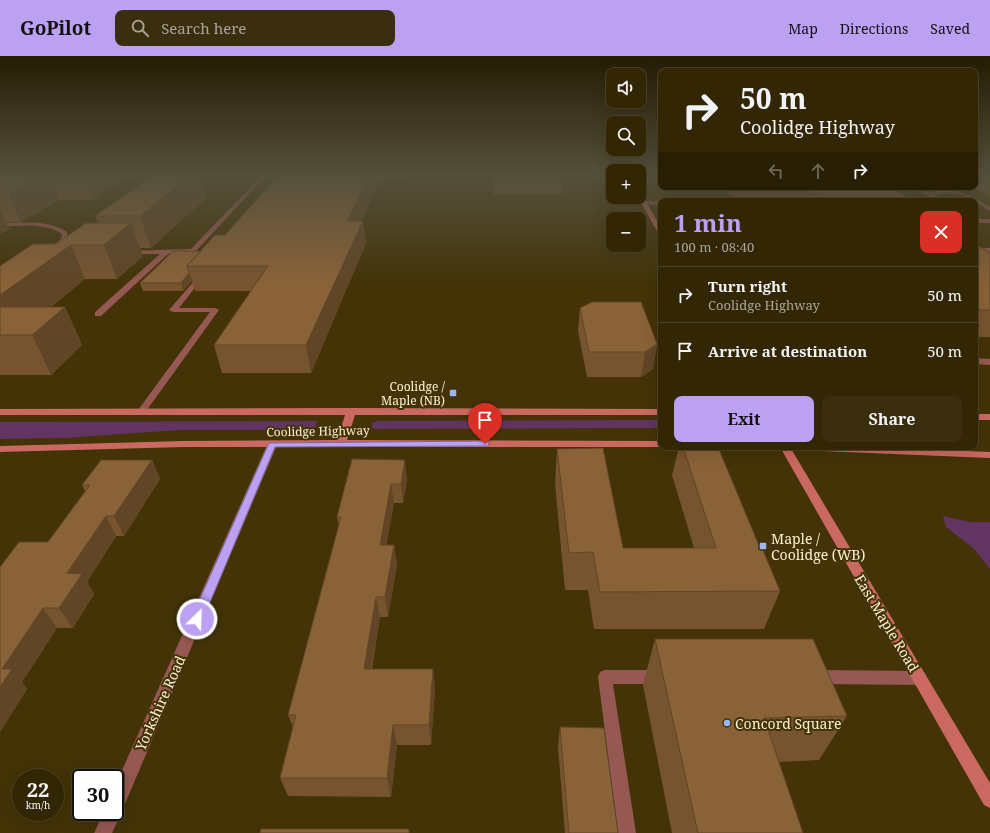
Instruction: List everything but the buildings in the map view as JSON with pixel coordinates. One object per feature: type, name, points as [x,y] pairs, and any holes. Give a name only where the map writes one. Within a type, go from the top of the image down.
[{"type":"main road","points":[[649,212],[658,228]]},
{"type":"main road","points":[[341,443],[351,411]]},
{"type":"main road","name":"Coolidge Highway","points":[[0,412],[658,412]]},
{"type":"main road","points":[[978,417],[990,417]]},
{"type":"main road","name":"Coolidge Highway","points":[[0,449],[184,444],[658,444]]},
{"type":"main road","name":"East Maple Road","points":[[787,450],[990,799]]},
{"type":"main road","points":[[869,450],[990,455]]},
{"type":"street","points":[[121,252],[193,251],[230,212]]},
{"type":"street","points":[[978,220],[990,221]]},
{"type":"street","points":[[0,225],[42,225],[61,230],[65,233],[64,240],[46,252],[61,252]]},
{"type":"street","points":[[978,250],[990,250]]},
{"type":"street","points":[[98,314],[166,252]]},
{"type":"street","points":[[141,412],[215,310],[173,310],[208,268]]},
{"type":"street","points":[[978,362],[990,362]]},
{"type":"street","name":"Yorkshire Road","points":[[124,785],[272,445]]},
{"type":"street","points":[[627,833],[605,678],[668,677]]},
{"type":"street","points":[[804,677],[920,678]]},
{"type":"street","points":[[103,833],[108,821]]},
{"type":"shaded area","points":[[658,420],[658,428],[372,428],[372,423],[378,421]]},
{"type":"shaded area","points":[[317,421],[315,428],[312,430],[180,430],[65,438],[0,439],[0,422]]},
{"type":"shaded area","points":[[943,516],[970,522],[990,522],[990,569],[973,548],[946,527]]},
{"type":"place","name":"Coolidge / Maple (NB)","points":[[453,393]]},
{"type":"place","name":"Maple / Coolidge (WB)","points":[[763,546]]},
{"type":"place","name":"Concord Square","points":[[727,723]]},
{"type":"route","points":[[197,619],[272,445],[341,443],[485,444]]}]
